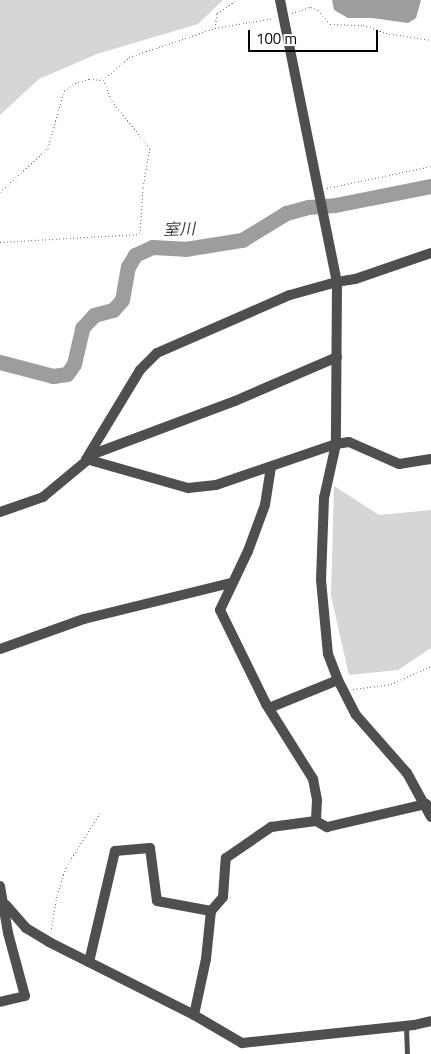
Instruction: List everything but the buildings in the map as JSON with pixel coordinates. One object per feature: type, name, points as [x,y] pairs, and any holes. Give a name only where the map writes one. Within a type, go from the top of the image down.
[{"type":"street","points":[[280,0],[320,190],[337,282],[336,444],[324,498],[321,580],[328,654],[338,680],[356,715],[408,773],[431,816]]},
{"type":"street","points":[[0,512],[43,497],[86,459],[140,370],[157,354],[290,295],[337,282],[355,280],[431,254]]},
{"type":"street","points":[[86,459],[338,357]]},
{"type":"street","points":[[86,459],[188,488],[216,485],[336,444],[349,442],[399,464],[431,459]]},
{"type":"street","points":[[271,467],[265,505],[248,550],[221,604],[222,619],[269,708],[313,779],[317,800],[316,821]]},
{"type":"street","points":[[0,649],[84,619],[231,583]]},
{"type":"street","points":[[269,708],[338,680]]},
{"type":"street","points":[[194,1014],[206,959],[211,912],[222,896],[226,858],[237,848],[271,827],[316,821],[327,826],[426,804]]},
{"type":"street","points":[[89,962],[115,851],[150,848],[157,901],[211,912]]},
{"type":"street","points":[[0,886],[6,905],[8,934],[25,996],[0,1002]]},
{"type":"street","points":[[6,905],[26,928],[49,942],[194,1014],[242,1042],[410,1025],[431,1021]]},
{"type":"lane","points":[[407,1054],[410,1025]]},
{"type":"path","points":[[215,28],[217,13],[237,0]]},
{"type":"path","points":[[0,192],[48,148],[64,91],[89,79],[103,80],[130,57],[215,28],[284,16],[311,7],[318,10],[330,24],[364,25],[386,33],[431,40]]},
{"type":"path","points":[[0,242],[140,234],[143,187],[150,148],[111,100],[103,80]]},
{"type":"path","points":[[320,190],[431,166]]},
{"type":"path","points":[[338,680],[346,690],[391,684],[431,666]]},
{"type":"path","points":[[49,942],[57,895],[66,868],[100,812]]},
{"type":"shaded area","points":[[0,0],[223,0],[198,24],[97,54],[39,79],[0,115]]},
{"type":"shaded area","points":[[332,0],[421,0],[416,18],[408,23],[372,18],[348,18],[334,10]]},
{"type":"shaded area","points":[[334,486],[379,515],[431,510],[431,648],[398,670],[349,675],[331,596]]},
{"type":"waterway","name":"室川","points":[[0,362],[53,376],[67,374],[74,364],[82,328],[94,315],[113,310],[122,300],[128,267],[135,255],[152,247],[185,249],[242,240],[286,213],[308,207],[335,205],[431,186]]}]
